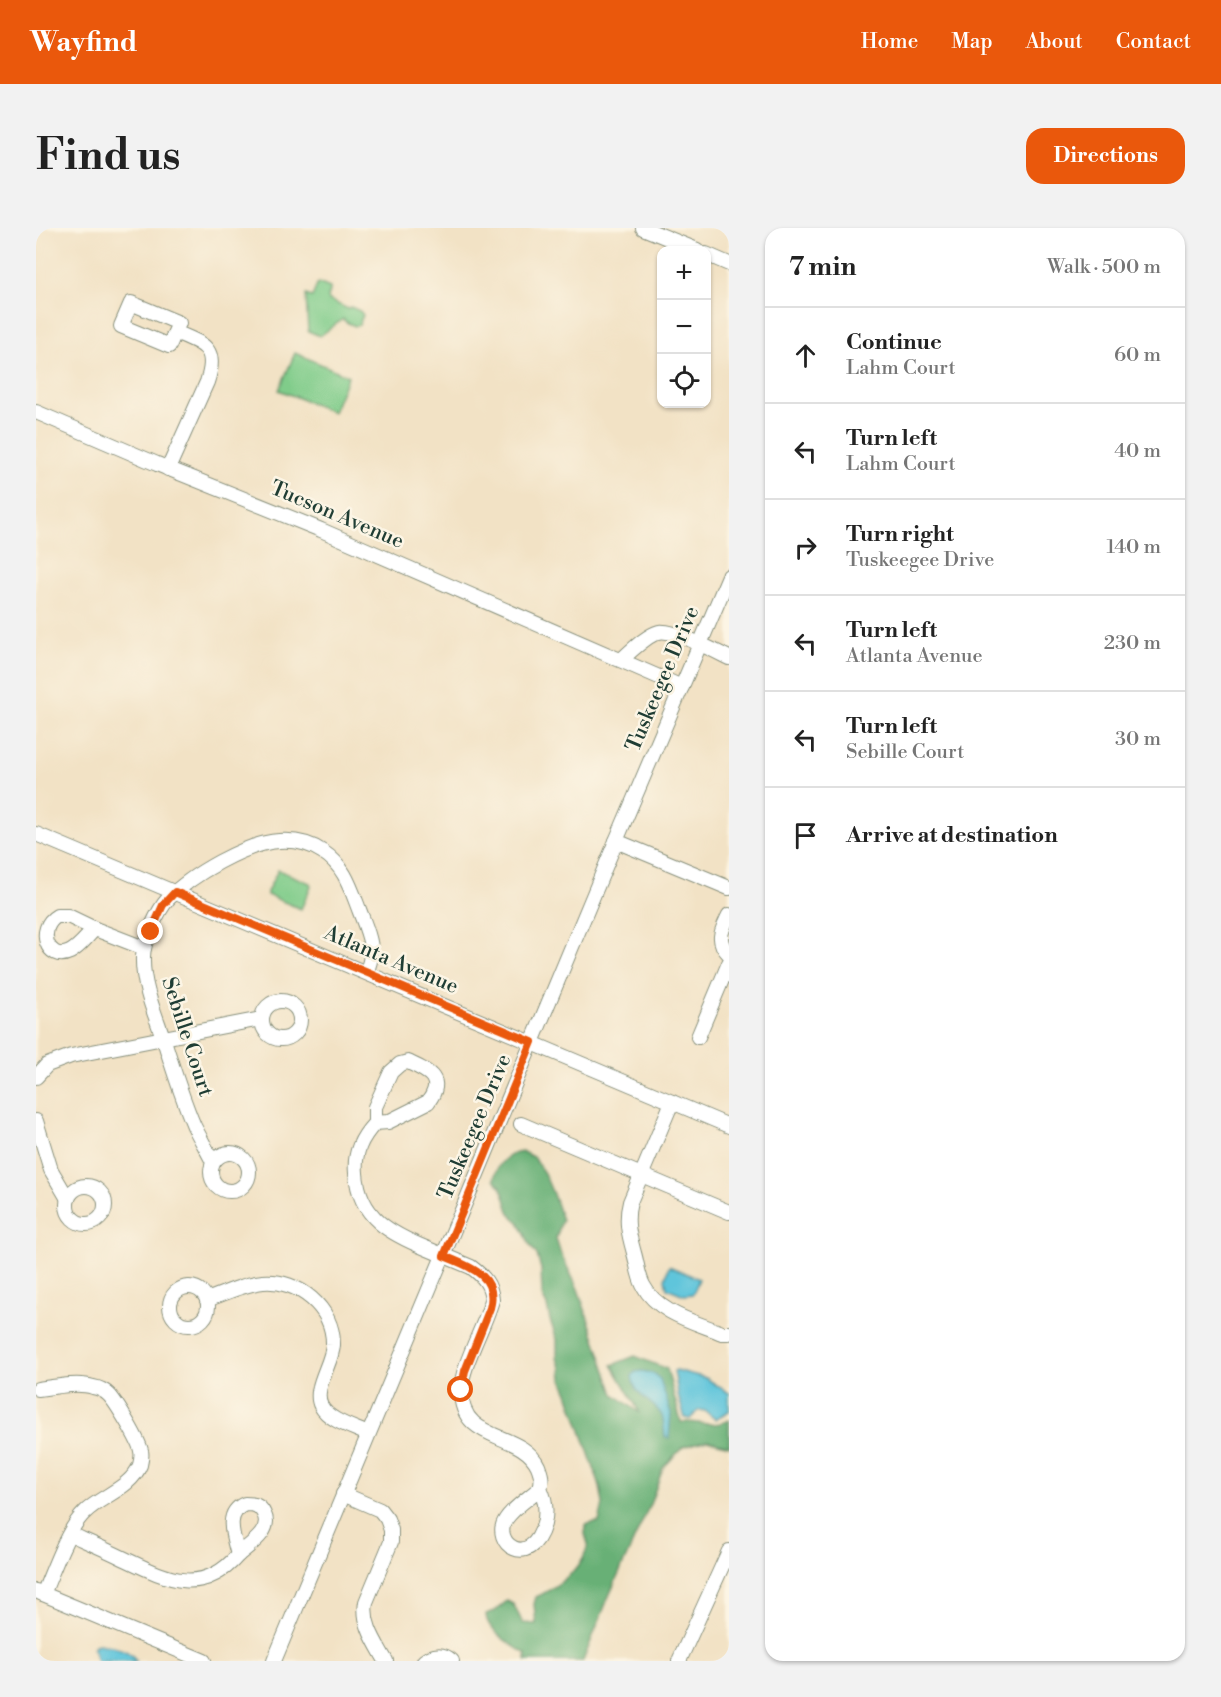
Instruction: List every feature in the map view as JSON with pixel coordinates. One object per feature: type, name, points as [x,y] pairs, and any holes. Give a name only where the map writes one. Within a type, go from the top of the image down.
[{"type":"street","points":[[643,228],[687,246]]},
{"type":"street","points":[[711,256],[729,264]]},
{"type":"street","points":[[168,469],[207,382],[212,363],[209,353],[202,345],[175,332]]},
{"type":"street","name":"Tucson Avenue","points":[[36,412],[168,469],[321,530],[682,687]]},
{"type":"street","name":"Tuskeegee Drive","points":[[274,1661],[729,576]]},
{"type":"street","points":[[621,660],[652,635],[660,632],[672,634],[729,658]]},
{"type":"street","name":"Atlanta Avenue","points":[[36,834],[729,1126]]},
{"type":"street","points":[[175,892],[215,864],[265,843],[293,841],[313,846],[333,859],[346,876],[371,941],[371,960],[366,972]]},
{"type":"street","points":[[616,841],[729,888]]},
{"type":"street","name":"Sebille Court","points":[[175,892],[163,905],[144,948],[146,982],[154,1014],[194,1125],[213,1162]]},
{"type":"street","points":[[729,915],[721,935],[723,947],[729,954]]},
{"type":"street","points":[[95,929],[144,948]]},
{"type":"street","points":[[698,1037],[729,963]]},
{"type":"street","points":[[36,1077],[47,1065],[62,1058],[261,1019]]},
{"type":"street","points":[[375,1123],[388,1122],[428,1102],[434,1092],[435,1084],[429,1072],[408,1062],[396,1066],[392,1072],[375,1107],[375,1123],[362,1139],[355,1164],[359,1190],[368,1211],[384,1227],[397,1236],[471,1267],[487,1282],[492,1292],[492,1300],[462,1381],[462,1402],[471,1421],[481,1430],[524,1449],[532,1457],[542,1480],[540,1488]]},
{"type":"street","points":[[672,1102],[630,1202],[627,1228],[644,1286],[658,1303],[668,1311],[722,1333],[729,1333]]},
{"type":"street","points":[[36,1121],[46,1157],[58,1184],[68,1199]]},
{"type":"street","points":[[521,1124],[729,1212]]},
{"type":"street","points":[[207,1300],[247,1285],[272,1282],[290,1286],[312,1298],[325,1314],[333,1345],[330,1362],[319,1392],[321,1406],[331,1417],[368,1434]]},
{"type":"street","points":[[37,1390],[89,1385],[101,1389],[109,1395],[141,1450],[140,1464],[132,1477],[85,1512],[78,1521],[39,1593],[176,1656],[204,1661]]},
{"type":"street","points":[[343,1494],[380,1510],[392,1530],[391,1542],[364,1612],[368,1627],[386,1661]]},
{"type":"street","points":[[70,1534],[147,1570],[181,1581],[202,1580],[215,1576],[226,1569],[238,1555]]},
{"type":"street","points":[[679,1661],[729,1551]]},
{"type":"street","points":[[424,1661],[441,1655],[452,1661]]},
{"type":"green space","points":[[318,283],[330,288],[329,300],[348,309],[351,307],[360,311],[363,315],[359,325],[355,326],[343,319],[320,336],[308,331],[306,295],[312,297]]},
{"type":"green space","points":[[295,353],[348,376],[333,412],[279,390]]},
{"type":"green space","points":[[278,870],[310,883],[311,886],[301,909],[267,895]]},
{"type":"green space","points":[[523,1152],[533,1157],[544,1173],[553,1194],[562,1220],[556,1238],[578,1289],[614,1394],[640,1413],[612,1365],[635,1356],[667,1369],[681,1422],[711,1424],[729,1420],[729,1446],[707,1440],[683,1447],[663,1468],[651,1502],[583,1661],[526,1661],[526,1654],[495,1632],[486,1614],[495,1611],[507,1601],[513,1604],[523,1623],[536,1624],[534,1604],[536,1597],[561,1582],[581,1562],[588,1544],[585,1534],[586,1525],[599,1522],[603,1504],[600,1486],[562,1379],[561,1367],[557,1358],[557,1340],[542,1296],[541,1269],[537,1255],[519,1222],[510,1214],[501,1187],[494,1179],[504,1160]]},
{"type":"water","points":[[669,1266],[699,1279],[693,1294],[684,1295],[667,1288],[665,1279]]},
{"type":"water","points":[[674,1371],[706,1378],[729,1393],[729,1411],[715,1419],[705,1411],[699,1410],[690,1419],[685,1418],[679,1399]]},
{"type":"water","points":[[635,1372],[652,1373],[660,1379],[671,1413],[669,1438],[665,1437],[663,1418],[659,1411],[641,1395],[634,1383],[632,1376]]},
{"type":"water","points":[[99,1644],[125,1651],[136,1661],[97,1661],[93,1648]]},
{"type":"route","points":[[151,932],[163,905],[175,892],[532,1042],[444,1256],[471,1267],[481,1274],[492,1292],[490,1308],[465,1371],[461,1390]]}]
